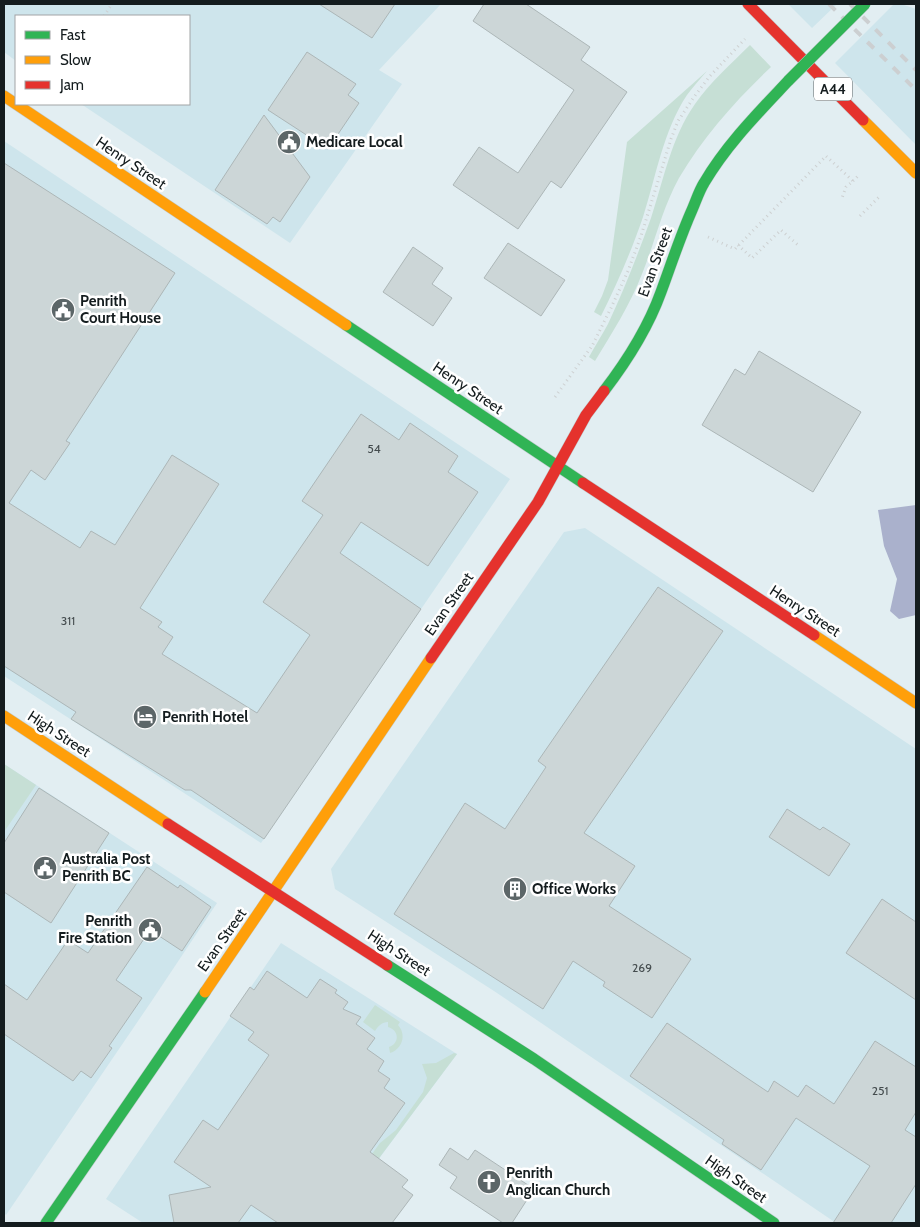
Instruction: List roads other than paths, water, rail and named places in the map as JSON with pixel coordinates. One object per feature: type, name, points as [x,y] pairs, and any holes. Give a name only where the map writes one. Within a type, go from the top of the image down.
[{"type":"main road","name":"A44","points":[[748,4],[916,173]]},
{"type":"main road","name":"Evan Street","points":[[46,1223],[274,892],[458,617],[538,502],[586,415],[623,366],[649,319],[694,204],[711,172],[727,149],[754,117],[865,4]]},
{"type":"main road","name":"Henry Street","points":[[4,96],[15,103]]},
{"type":"main road","name":"Henry Street","points":[[17,105],[916,703]]},
{"type":"main road","name":"High Street","points":[[4,716],[542,1064],[774,1223]]},
{"type":"water","points":[[916,505],[916,615],[899,619],[890,611],[897,579],[884,546],[878,510]]},
{"type":"railway","points":[[829,4],[916,90]]},
{"type":"railway","points":[[850,4],[916,70]]},
{"type":"place","name":"Medicare Local","points":[[289,142]]},
{"type":"place","name":"Penrith Court House","points":[[63,310]]},
{"type":"place","name":"Penrith Hotel","points":[[145,717]]},
{"type":"place","name":"Australia Post Penrith BC","points":[[45,868]]},
{"type":"place","name":"Office Works","points":[[515,889]]},
{"type":"place","name":"Penrith Fire Station","points":[[150,930]]},
{"type":"place","name":"Penrith Anglican Church","points":[[489,1182]]}]
